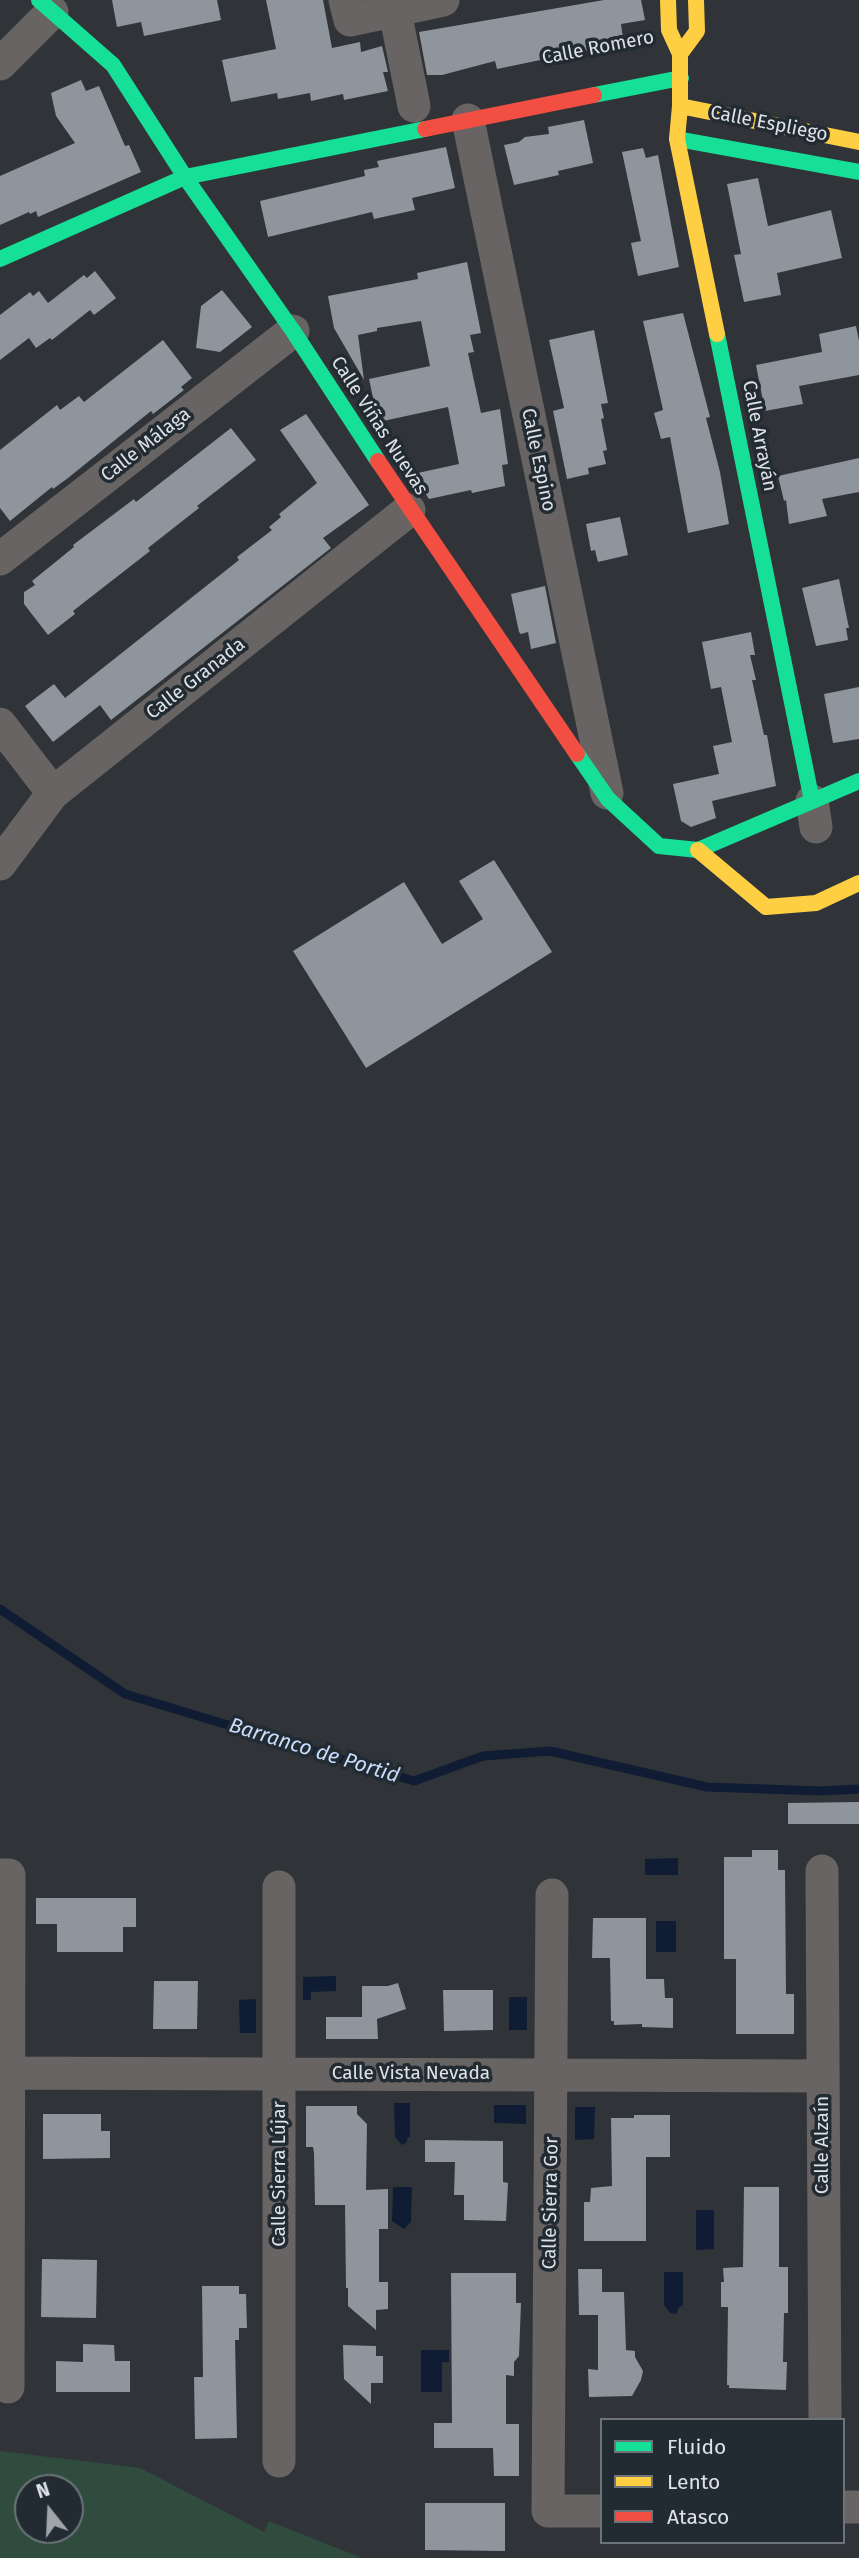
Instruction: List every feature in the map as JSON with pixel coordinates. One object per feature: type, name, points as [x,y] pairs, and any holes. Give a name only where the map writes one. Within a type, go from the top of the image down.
[{"type":"street","points":[[345,0],[349,20],[394,7],[443,0]]},
{"type":"street","name":"Calle Romero","points":[[668,0],[669,30],[681,78]]},
{"type":"street","points":[[674,55],[697,31],[696,0]]},
{"type":"street","points":[[0,64],[46,6]]},
{"type":"street","name":"Calle Viñas Nuevas","points":[[46,6],[113,65],[177,153],[185,177],[293,331],[409,510],[608,799],[659,846],[698,850]]},
{"type":"street","points":[[394,7],[414,106]]},
{"type":"street","points":[[0,259],[185,177],[681,78]]},
{"type":"street","name":"Calle Arrayán","points":[[681,78],[677,139],[815,820]]},
{"type":"street","name":"Calle Espliego","points":[[680,106],[858,164]]},
{"type":"street","name":"Calle Espino","points":[[468,120],[608,799]]},
{"type":"street","name":"Calle Espliego","points":[[677,139],[858,164]]},
{"type":"street","name":"Calle Málaga","points":[[0,559],[293,331]]},
{"type":"street","name":"Calle Granada","points":[[0,864],[53,793],[409,510]]},
{"type":"street","points":[[0,724],[53,793]]},
{"type":"street","points":[[698,850],[815,820],[859,780]]},
{"type":"street","points":[[698,850],[724,865],[766,907],[816,903],[859,883]]},
{"type":"street","name":"Calle Alzaín","points":[[822,1871],[825,2418]]},
{"type":"street","points":[[4,1875],[8,2387]]},
{"type":"street","name":"Calle Sierra Lújar","points":[[279,1887],[279,2461]]},
{"type":"street","name":"Calle Sierra Gor","points":[[552,1895],[548,2511],[600,2511]]},
{"type":"street","name":"Calle Vista Nevada","points":[[4,2073],[823,2076]]},
{"type":"green space","points":[[0,2451],[140,2468],[264,2532],[269,2521],[362,2558],[0,2558]]},
{"type":"water","points":[[678,1858],[678,1875],[645,1875],[645,1859]]},
{"type":"water","points":[[656,1921],[676,1921],[676,1952],[656,1952]]},
{"type":"water","points":[[336,1976],[336,1991],[311,1992],[311,2000],[303,2000],[303,1977]]},
{"type":"water","points":[[509,1997],[527,1997],[527,2030],[509,2030]]},
{"type":"water","points":[[256,1999],[256,2033],[240,2033],[239,2000]]},
{"type":"water","points":[[394,2103],[410,2103],[410,2137],[402,2145],[395,2137]]},
{"type":"water","points":[[494,2105],[526,2105],[526,2124],[494,2123]]},
{"type":"water","points":[[575,2107],[595,2107],[594,2139],[575,2140]]},
{"type":"water","points":[[393,2187],[412,2187],[411,2222],[404,2229],[392,2221]]},
{"type":"water","points":[[696,2210],[714,2210],[714,2249],[696,2250]]},
{"type":"water","points":[[664,2272],[683,2272],[683,2305],[678,2308],[677,2314],[670,2313],[664,2305]]},
{"type":"water","points":[[421,2350],[449,2350],[449,2362],[442,2362],[442,2392],[421,2392]]},
{"type":"building","points":[[112,0],[217,0],[221,20],[144,36],[141,22],[117,27]]},
{"type":"building","points":[[266,0],[323,0],[332,48],[360,42],[361,52],[382,46],[388,72],[383,72],[388,91],[344,100],[343,94],[311,101],[310,93],[278,99],[277,93],[231,102],[222,60],[276,49]]},
{"type":"building","points":[[604,0],[641,0],[645,20],[621,24],[623,38],[607,42],[608,46],[497,69],[495,61],[442,75],[427,75],[419,32]]},
{"type":"building","points":[[81,80],[86,91],[99,86],[125,146],[129,145],[141,172],[38,217],[36,211],[30,214],[29,212],[0,225],[0,176],[75,143],[56,116],[51,93]]},
{"type":"building","points":[[584,120],[593,163],[558,171],[559,175],[514,185],[504,145],[519,142],[525,137],[549,134],[548,127]]},
{"type":"building","points":[[446,147],[455,188],[412,198],[415,210],[374,219],[372,212],[268,237],[260,201],[365,176],[364,170],[379,167],[377,161]]},
{"type":"building","points":[[643,148],[646,158],[658,155],[679,267],[638,276],[631,243],[641,241],[622,152]]},
{"type":"building","points":[[758,178],[768,226],[831,210],[842,258],[777,273],[781,295],[744,302],[734,255],[741,254],[727,184]]},
{"type":"building","points":[[467,262],[481,333],[470,335],[474,352],[468,353],[481,413],[500,409],[508,464],[502,465],[505,486],[429,499],[413,474],[459,464],[448,407],[383,421],[380,406],[375,407],[369,379],[430,366],[421,321],[377,328],[377,331],[358,335],[364,380],[334,328],[328,296],[418,279],[417,273]]},
{"type":"building","points":[[95,271],[116,298],[94,315],[90,310],[52,340],[50,338],[36,348],[29,338],[0,360],[0,315],[30,292],[33,296],[39,291],[48,303],[84,275],[87,278]]},
{"type":"building","points":[[222,290],[252,327],[220,352],[196,348],[201,306]]},
{"type":"building","points":[[683,313],[710,417],[706,418],[720,472],[729,524],[688,533],[670,437],[661,439],[654,413],[663,410],[643,321]]},
{"type":"building","points":[[856,326],[859,375],[799,386],[803,404],[765,411],[756,365],[822,352],[819,334]]},
{"type":"building","points":[[594,330],[608,403],[601,404],[607,450],[603,451],[606,464],[588,468],[589,474],[567,479],[553,411],[564,408],[549,340]]},
{"type":"building","points":[[163,340],[192,378],[181,387],[184,390],[153,414],[151,411],[10,521],[0,508],[0,450],[57,405],[60,410],[79,396],[84,402]]},
{"type":"building","points":[[306,414],[369,505],[323,538],[331,548],[111,720],[100,705],[53,742],[25,706],[54,684],[65,698],[239,560],[237,557],[272,530],[269,527],[281,517],[279,514],[317,483],[280,430]]},
{"type":"building","points":[[231,428],[256,460],[197,506],[199,508],[148,548],[150,551],[73,611],[75,614],[48,635],[24,604],[24,592],[35,585],[32,581],[74,547],[73,545],[134,499],[136,502]]},
{"type":"building","points":[[859,458],[859,492],[822,499],[827,516],[789,524],[786,500],[784,501],[778,476]]},
{"type":"building","points":[[620,517],[628,555],[598,562],[595,550],[591,551],[586,524]]},
{"type":"building","points":[[839,579],[849,628],[846,628],[848,640],[816,646],[802,588]]},
{"type":"building","points":[[545,586],[556,643],[531,649],[528,632],[519,632],[511,594]]},
{"type":"building","points":[[751,632],[755,655],[750,655],[756,680],[752,680],[764,735],[767,735],[776,786],[712,801],[716,818],[691,827],[681,821],[673,784],[719,774],[713,746],[732,742],[721,687],[711,689],[702,642]]},
{"type":"building","points":[[859,687],[859,739],[833,743],[824,694]]},
{"type":"building","points":[[494,860],[552,952],[366,1068],[293,951],[404,882],[442,944],[483,919],[459,881]]},
{"type":"building","points":[[859,1802],[859,1824],[788,1824],[788,1803]]},
{"type":"building","points":[[752,1850],[778,1850],[778,1870],[785,1870],[786,1994],[794,1994],[794,2034],[736,2034],[736,1959],[724,1959],[724,1857],[752,1857]]},
{"type":"building","points":[[36,1898],[136,1898],[136,1927],[123,1927],[123,1952],[57,1952],[57,1924],[36,1924]]},
{"type":"building","points":[[593,1918],[646,1918],[646,1979],[664,1979],[665,1998],[673,1998],[673,2028],[642,2027],[642,2024],[614,2025],[614,2021],[611,2021],[610,1958],[592,1958]]},
{"type":"building","points":[[154,1981],[198,1981],[197,2029],[153,2029]]},
{"type":"building","points":[[398,1983],[406,2009],[377,2019],[378,2039],[326,2039],[326,2017],[362,2017],[362,1986],[388,1986]]},
{"type":"building","points":[[443,1990],[493,1990],[493,2030],[444,2031]]},
{"type":"building","points":[[306,2106],[357,2106],[357,2114],[367,2124],[366,2190],[388,2189],[388,2229],[379,2229],[379,2282],[388,2282],[388,2309],[376,2310],[376,2330],[348,2306],[345,2205],[315,2205],[314,2153],[313,2147],[306,2147]]},
{"type":"building","points":[[43,2114],[101,2114],[101,2131],[110,2131],[110,2158],[43,2159]]},
{"type":"building","points":[[634,2115],[670,2115],[670,2157],[646,2157],[646,2241],[584,2241],[584,2202],[590,2202],[591,2188],[612,2186],[611,2118],[634,2118]]},
{"type":"building","points":[[425,2140],[503,2141],[503,2182],[508,2183],[506,2221],[464,2220],[464,2195],[454,2195],[455,2162],[425,2162]]},
{"type":"building","points":[[744,2187],[779,2187],[779,2267],[788,2267],[788,2313],[784,2313],[783,2362],[787,2362],[786,2390],[729,2388],[727,2385],[728,2307],[721,2307],[721,2282],[724,2282],[723,2268],[743,2267]]},
{"type":"building","points":[[42,2259],[97,2260],[96,2318],[41,2317]]},
{"type":"building","points":[[578,2269],[602,2269],[602,2292],[624,2292],[626,2350],[635,2351],[635,2357],[643,2371],[632,2396],[589,2397],[588,2369],[598,2370],[598,2315],[579,2315]]},
{"type":"building","points":[[451,2273],[516,2273],[516,2303],[521,2303],[519,2356],[514,2362],[514,2376],[506,2375],[506,2424],[519,2424],[519,2476],[494,2476],[493,2448],[434,2448],[434,2423],[452,2423]]},
{"type":"building","points":[[202,2286],[239,2286],[239,2294],[246,2294],[247,2328],[239,2328],[239,2340],[235,2340],[237,2438],[195,2439],[194,2377],[203,2377]]},
{"type":"building","points":[[83,2344],[114,2345],[115,2361],[130,2361],[130,2392],[56,2392],[56,2361],[83,2362]]},
{"type":"building","points":[[343,2345],[376,2346],[376,2356],[383,2356],[383,2383],[371,2383],[371,2404],[344,2379]]},
{"type":"building","points":[[425,2503],[505,2503],[505,2551],[425,2550]]},
{"type":"waterway","name":"Barranco de Portid","points":[[0,1609],[125,1694],[414,1781],[483,1756],[550,1751],[707,1787],[821,1791],[859,1789]]},
{"type":"traffic: fast","points":[[39,0],[113,65],[185,177],[293,331],[378,461]]},
{"type":"traffic: fast","points":[[594,95],[681,78]]},
{"type":"traffic: fast","points":[[0,259],[185,177],[425,129]]},
{"type":"traffic: fast","points":[[677,139],[859,172]]},
{"type":"traffic: fast","points":[[717,334],[812,801]]},
{"type":"traffic: fast","points":[[577,754],[608,799],[659,846],[698,850],[859,781]]},
{"type":"traffic: slow","points":[[668,0],[669,30],[680,54],[677,139],[717,334]]},
{"type":"traffic: slow","points":[[680,54],[697,31],[696,0]]},
{"type":"traffic: slow","points":[[680,106],[859,142]]},
{"type":"traffic: slow","points":[[698,850],[766,907],[816,903],[859,883]]},
{"type":"traffic: jam","points":[[425,129],[594,95]]},
{"type":"traffic: jam","points":[[378,461],[577,754]]}]
